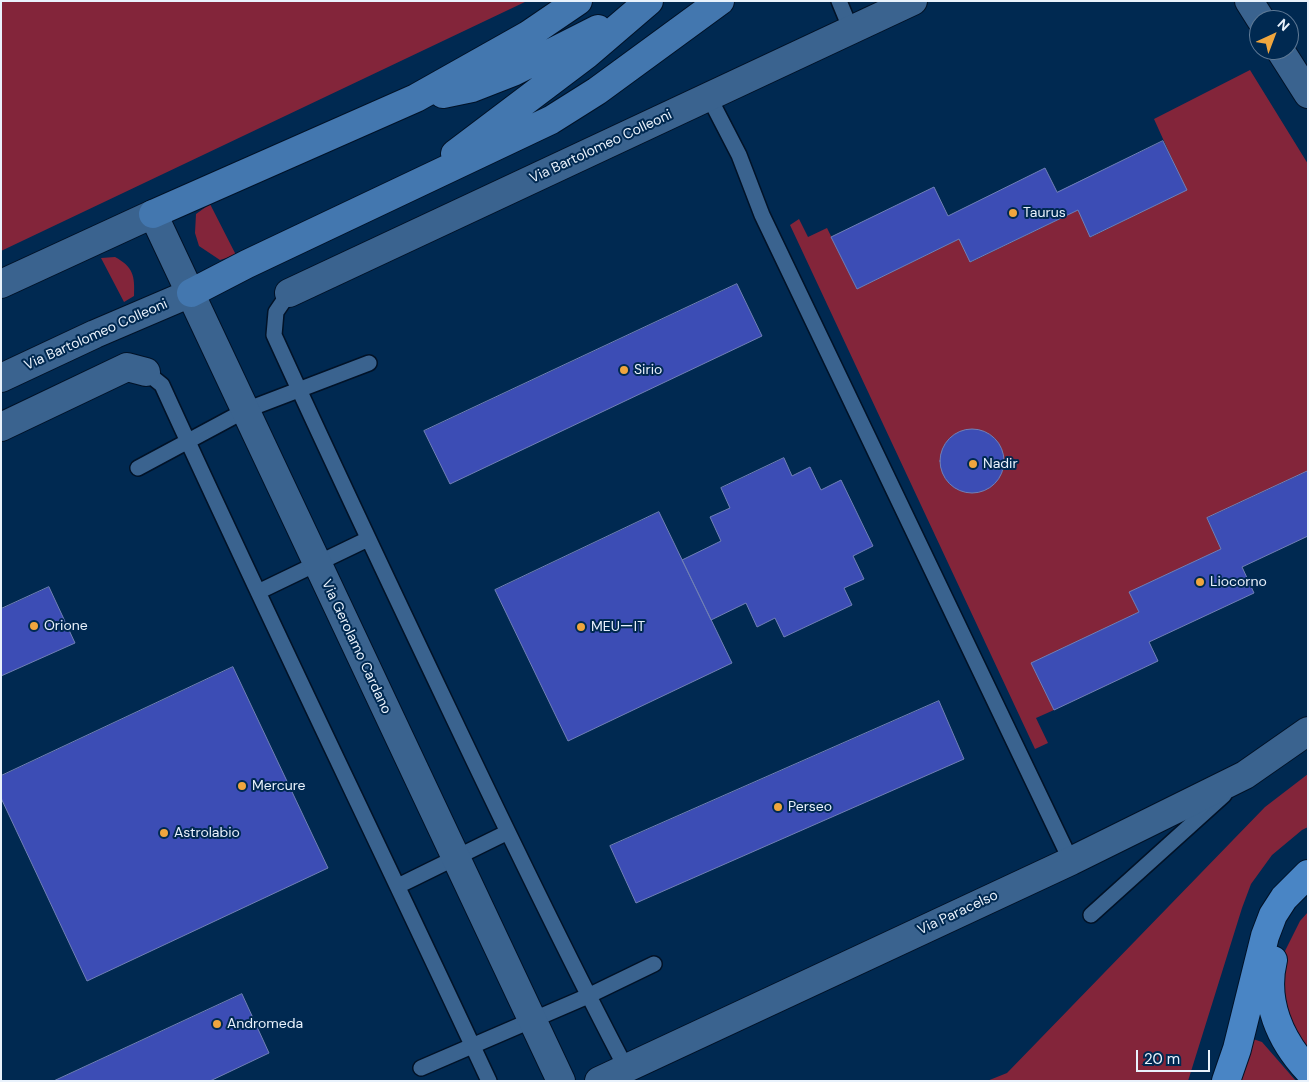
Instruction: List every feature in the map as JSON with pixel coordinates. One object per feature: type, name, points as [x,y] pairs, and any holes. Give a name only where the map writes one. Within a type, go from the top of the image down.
[{"type":"highway","points":[[1226,1081],[1237,1049],[1272,915],[1284,898],[1308,874]]},
{"type":"highway","points":[[1308,893],[1285,923],[1277,943],[1272,964],[1270,988],[1272,1007],[1280,1030],[1292,1050],[1308,1070]]},
{"type":"main road","points":[[153,214],[416,98],[528,35],[578,1]]},
{"type":"main road","points":[[416,98],[449,94],[472,88],[513,72],[584,38],[644,1]]},
{"type":"main road","points":[[423,181],[478,135],[586,55],[649,1]]},
{"type":"main road","points":[[191,293],[551,120],[604,86],[720,1]]},
{"type":"street","name":"Via Bartolomeo Colleoni","points":[[289,293],[913,1]]},
{"type":"street","points":[[1286,60],[1308,94]]},
{"type":"street","points":[[1,284],[153,214]]},
{"type":"street","name":"Via Gerolamo Cardano","points":[[153,214],[560,1081]]},
{"type":"street","name":"Via Bartolomeo Colleoni","points":[[1,378],[95,334],[191,293]]},
{"type":"street","points":[[1,427],[127,366],[146,372]]},
{"type":"street","name":"Via Paracelso","points":[[599,1081],[1071,861],[1245,775],[1308,731]]},
{"type":"lane","points":[[839,1],[851,30]]},
{"type":"lane","points":[[709,97],[739,155],[766,224],[1071,861]]},
{"type":"lane","points":[[289,293],[276,312],[274,335],[368,539],[508,832],[588,996],[626,1068]]},
{"type":"lane","points":[[138,468],[246,410],[369,364]]},
{"type":"lane","points":[[146,372],[162,385],[489,1081]]},
{"type":"lane","points":[[258,592],[368,539]]},
{"type":"lane","points":[[1091,915],[1245,775]]},
{"type":"lane","points":[[398,886],[508,832]]},
{"type":"lane","points":[[421,1068],[588,996],[654,964]]},
{"type":"shaded area","points":[[1,1],[527,1],[1,251]]},
{"type":"shaded area","points":[[1250,70],[1308,164],[1308,471],[1207,518],[1221,549],[1130,592],[1139,612],[1032,663],[1054,710],[1036,718],[1048,743],[1035,749],[790,225],[799,219],[808,237],[827,228],[857,289],[959,239],[971,262],[1078,210],[1091,237],[1186,190],[1154,119]]},
{"type":"shaded area","points":[[210,204],[236,255],[220,260],[199,246],[195,233],[196,214]]},
{"type":"shaded area","points":[[115,257],[126,264],[132,272],[134,282],[134,296],[124,302],[101,258]]},
{"type":"shaded area","points":[[1308,774],[1308,827],[1272,855],[1251,884],[1188,1081],[987,1081],[1007,1073],[1265,807]]},
{"type":"shaded area","points":[[1308,912],[1308,1050],[1293,1030],[1281,1000],[1283,955],[1300,921]]},
{"type":"shaded area","points":[[1253,1039],[1262,1042],[1296,1081],[1240,1081]]},
{"type":"building","name":"Taurus","points":[[1163,141],[1187,190],[1090,237],[1078,210],[970,262],[959,239],[857,289],[831,237],[934,187],[948,216],[1045,168],[1057,192]]},
{"type":"building","name":"Sirio","points":[[737,284],[762,336],[450,484],[424,431]]},
{"type":"building","name":"Nadir","points":[[972,429],[990,434],[995,438],[999,443],[1004,461],[999,479],[995,484],[990,488],[972,493],[954,488],[949,484],[945,479],[940,461],[945,443],[949,438],[954,434]]},
{"type":"building","points":[[784,458],[792,476],[810,467],[821,490],[841,480],[873,546],[853,556],[864,579],[844,588],[852,605],[784,637],[775,618],[757,627],[746,603],[711,620],[682,560],[721,541],[710,517],[730,508],[721,488]]},
{"type":"building","name":"Liocorno","points":[[1308,471],[1308,536],[1242,567],[1254,593],[1149,642],[1158,661],[1054,710],[1031,663],[1139,612],[1129,592],[1221,549],[1207,518]]},
{"type":"building","points":[[659,512],[732,663],[568,741],[495,590]]},
{"type":"building","name":"Orione","points":[[49,587],[75,643],[1,676],[1,609]]},
{"type":"building","name":"Astrolabio","points":[[233,667],[328,868],[87,981],[1,798],[1,776]]},
{"type":"building","name":"Perseo","points":[[939,701],[964,759],[636,903],[610,846]]},
{"type":"building","name":"Andromeda","points":[[242,994],[269,1053],[210,1081],[54,1081]]},
{"type":"place","name":"Taurus","points":[[1013,213]]},
{"type":"place","name":"Sirio","points":[[624,370]]},
{"type":"place","name":"Nadir","points":[[973,464]]},
{"type":"place","name":"Liocorno","points":[[1200,582]]},
{"type":"place","name":"Orione","points":[[34,626]]},
{"type":"place","name":"MEUーIT","points":[[581,627]]},
{"type":"place","name":"Mercure","points":[[242,786]]},
{"type":"place","name":"Perseo","points":[[778,807]]},
{"type":"place","name":"Astrolabio","points":[[164,833]]},
{"type":"place","name":"Andromeda","points":[[217,1024]]}]
